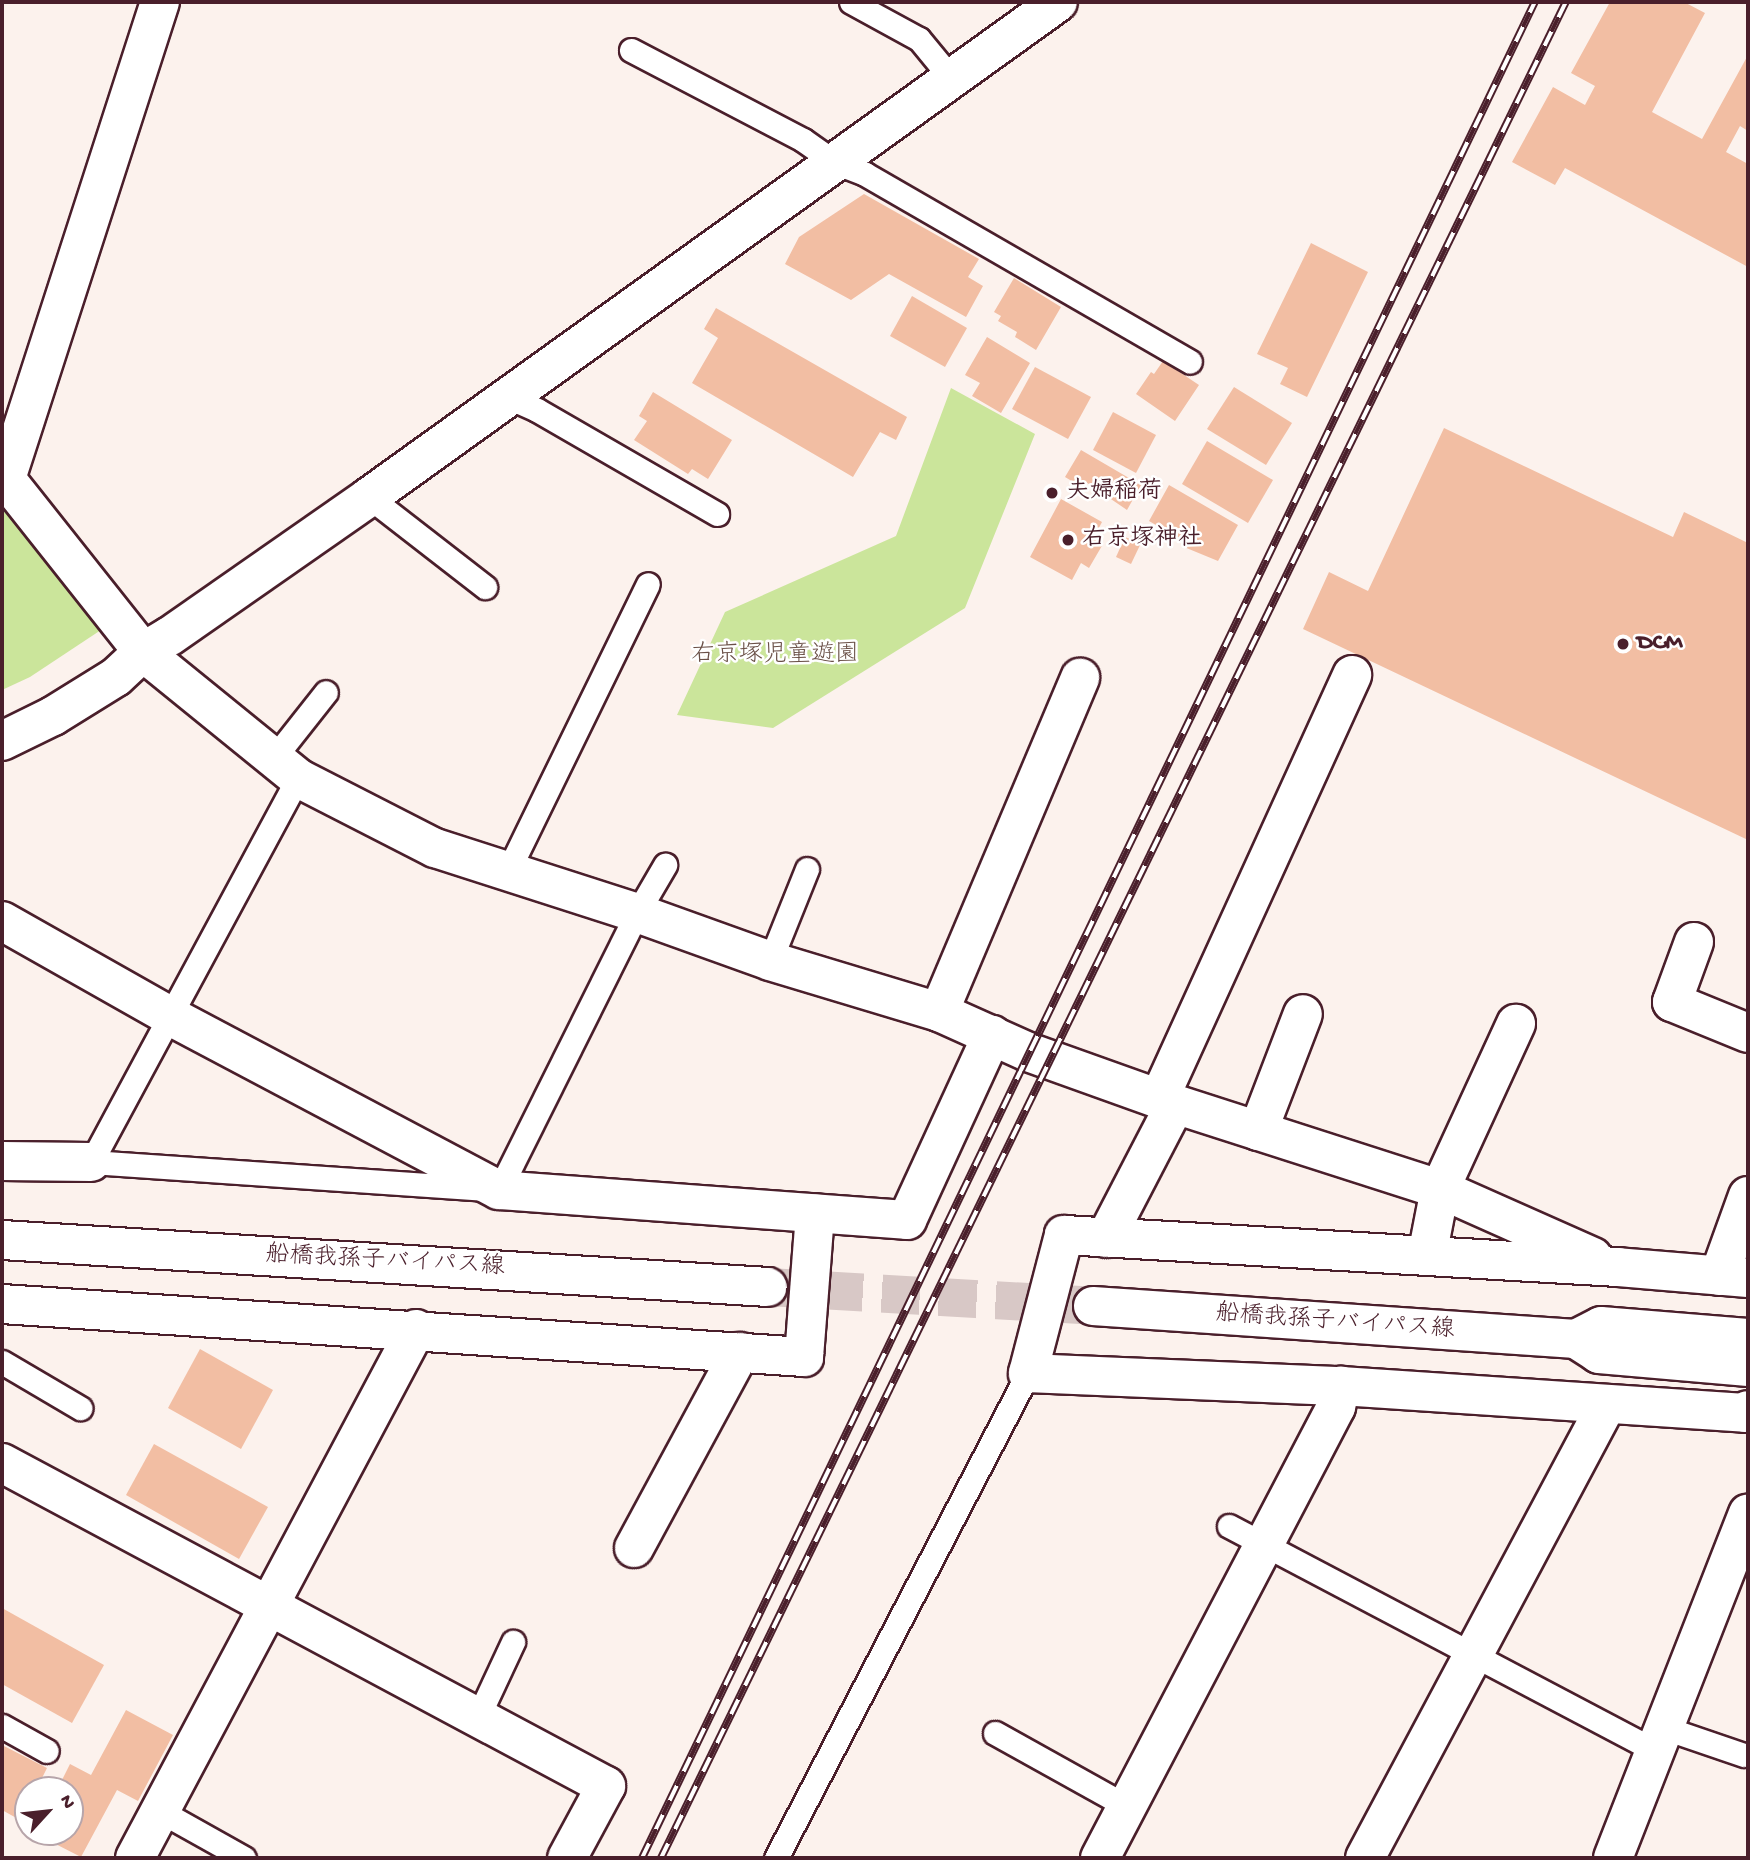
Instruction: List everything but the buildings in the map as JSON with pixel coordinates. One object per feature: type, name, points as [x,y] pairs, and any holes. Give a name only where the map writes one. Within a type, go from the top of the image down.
[{"type":"street","points":[[160,2],[4,476],[144,652],[285,768],[435,848],[637,913],[770,961],[939,1012],[1028,1052],[1167,1102],[1440,1189],[1618,1268]]},
{"type":"street","points":[[2,741],[53,716],[106,683],[144,652],[369,497],[1058,2]]},
{"type":"street","points":[[1106,1238],[1352,675]]},
{"type":"street","points":[[939,1012],[1080,678]]},
{"type":"street","points":[[2,921],[170,1016],[499,1190],[906,1220],[992,1035]]},
{"type":"street","points":[[1694,942],[1672,1002],[1748,1033]]},
{"type":"street","points":[[1258,1131],[1303,1014]]},
{"type":"street","points":[[1427,1256],[1440,1189],[1516,1024]]},
{"type":"street","points":[[2,1161],[91,1162]]},
{"type":"street","points":[[1748,1196],[1734,1277],[1064,1235],[1028,1373],[1341,1386],[1745,1413],[1748,1410]]},
{"type":"street","points":[[5,1311],[416,1329],[804,1357],[815,1213]]},
{"type":"street","name":"船橋我孫子バイパス線","points":[[2,1240],[768,1287]]},
{"type":"street","name":"船橋我孫子バイパス線","points":[[1093,1307],[1576,1339],[1599,1354],[1748,1367]]},
{"type":"street","name":"船橋我孫子バイパス線","points":[[1576,1339],[1601,1326],[1748,1338]]},
{"type":"street","points":[[135,1858],[416,1329]]},
{"type":"street","points":[[634,1548],[740,1352]]},
{"type":"street","points":[[1100,1858],[1336,1407],[1341,1386]]},
{"type":"street","points":[[1365,1858],[1608,1404]]},
{"type":"street","points":[[2,1463],[606,1786],[567,1858]]},
{"type":"street","points":[[1613,1858],[1748,1513]]},
{"type":"lane","points":[[851,2],[919,39],[951,78]]},
{"type":"lane","points":[[631,50],[803,140],[834,162],[865,174],[1190,362]]},
{"type":"lane","points":[[508,397],[537,410],[717,514]]},
{"type":"lane","points":[[369,497],[485,587]]},
{"type":"lane","points":[[508,871],[648,584]]},
{"type":"lane","points":[[326,692],[285,768],[170,1016],[91,1162],[499,1190],[637,913],[665,865]]},
{"type":"lane","points":[[770,961],[807,869]]},
{"type":"lane","points":[[2,1362],[80,1408]]},
{"type":"lane","points":[[776,1858],[1028,1373]]},
{"type":"lane","points":[[1229,1526],[1473,1656],[1660,1740],[1744,1755]]},
{"type":"lane","points":[[478,1717],[513,1642]]},
{"type":"lane","points":[[2,1726],[47,1751]]},
{"type":"lane","points":[[995,1733],[1126,1806]]},
{"type":"lane","points":[[160,1811],[244,1858]]},
{"type":"green space","name":"右京塚児童遊園","points":[[951,388],[1035,434],[965,608],[773,728],[677,715],[725,612],[896,536]]},
{"type":"green space","points":[[2,491],[104,628],[30,677],[2,690]]},
{"type":"tunnel","points":[[768,1287],[1093,1306]]},
{"type":"railway","points":[[642,1858],[1535,2]]},
{"type":"railway","points":[[661,1858],[1566,2]]},
{"type":"place","name":"夫婦稲荷","points":[[1052,493]]},
{"type":"place","name":"右京塚神社","points":[[1068,540]]},
{"type":"place","name":"DCM","points":[[1623,644]]}]
